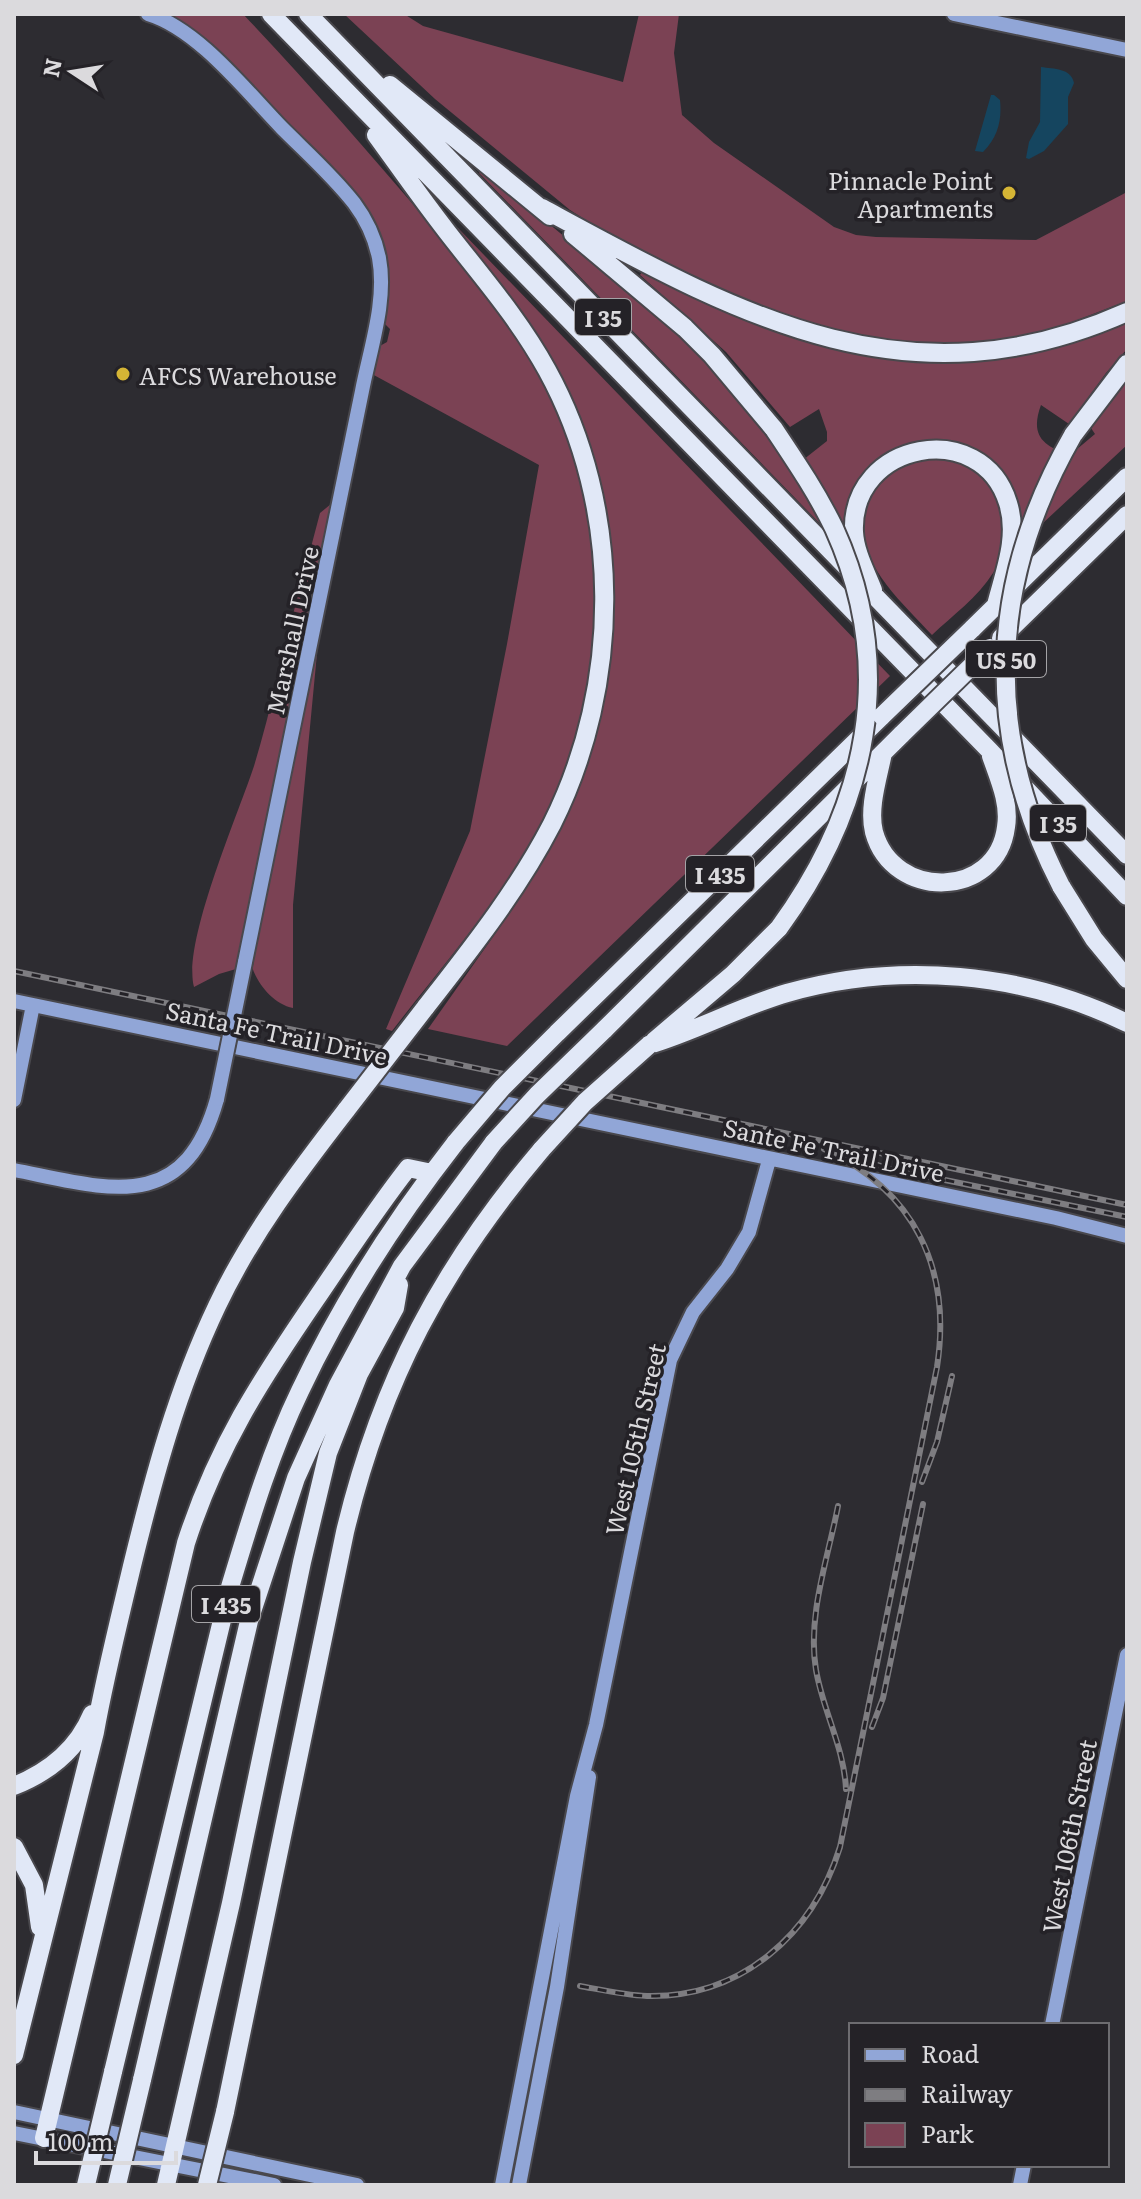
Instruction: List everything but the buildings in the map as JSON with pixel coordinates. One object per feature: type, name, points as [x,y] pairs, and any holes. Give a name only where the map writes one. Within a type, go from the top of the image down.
[{"type":"highway","name":"I 35","points":[[271,14],[989,750],[1127,896]]},
{"type":"highway","name":"I 35","points":[[308,14],[1127,855]]},
{"type":"highway","points":[[207,2185],[225,2112],[345,1532],[365,1458],[392,1384],[440,1287],[490,1213],[542,1149],[585,1102],[733,974],[779,928],[815,875],[848,804],[862,748],[867,697],[859,606],[844,553],[821,502],[774,429],[712,355],[685,328],[329,36]]},
{"type":"highway","points":[[14,2055],[95,1732],[102,1688],[154,1475],[188,1370],[218,1304],[250,1245],[288,1186],[493,919],[519,880],[551,824],[575,770],[591,715],[601,660],[604,606],[602,552],[594,503],[579,447],[549,373],[518,322],[448,233],[336,80]]},
{"type":"highway","points":[[542,208],[665,275],[722,302],[792,328],[863,347],[927,354],[1001,350],[1068,335],[1127,312]]},
{"type":"highway","name":"US 50","points":[[1127,364],[1073,435],[1047,484],[1022,552],[1010,609],[1006,669],[1008,714],[1023,797],[1041,844],[1061,886],[1094,939],[1127,979]]},
{"type":"highway","points":[[877,599],[855,545],[855,515],[861,495],[873,477],[890,461],[913,452],[936,449],[958,453],[978,463],[997,481],[1008,503],[1012,524],[1011,545],[996,605]]},
{"type":"highway","name":"I 435","points":[[86,2185],[230,1587],[280,1437],[323,1346],[372,1260],[432,1173],[502,1088],[1127,477]]},
{"type":"highway","name":"I 435","points":[[117,2185],[249,1621],[263,1574],[296,1478],[319,1426],[402,1266],[494,1142],[537,1095],[1127,515]]},
{"type":"highway","points":[[883,753],[872,814],[877,841],[901,871],[927,882],[947,883],[969,877],[987,864],[1004,838],[1006,808],[989,750]]},
{"type":"highway","points":[[649,1045],[789,993],[835,982],[897,976],[959,977],[1025,987],[1087,1006],[1127,1023]]},
{"type":"highway","points":[[44,2138],[186,1543],[205,1488],[252,1394],[378,1207],[408,1168],[432,1173]]},
{"type":"highway","points":[[166,2185],[231,1903],[298,1577],[328,1453],[359,1374],[395,1308],[402,1266]]},
{"type":"highway","points":[[14,1786],[51,1766],[73,1747],[90,1719],[102,1688]]},
{"type":"highway","points":[[14,1847],[34,1885],[42,1941]]},
{"type":"main road","name":"Marshall Drive","points":[[14,1170],[100,1188],[120,1189],[146,1184],[170,1173],[191,1154],[206,1134],[217,1099],[379,304],[380,273],[374,240],[361,214],[345,193],[200,45],[180,29],[148,14]]},
{"type":"main road","points":[[954,14],[1127,50]]},
{"type":"main road","name":"Santa Fe Trail Drive","points":[[14,1001],[531,1108]]},
{"type":"main road","points":[[14,1100],[33,1005]]},
{"type":"main road","name":"Sante Fe Trail Drive","points":[[531,1108],[1056,1218],[1127,1236]]},
{"type":"main road","name":"West 105th Street","points":[[502,2185],[577,1796],[590,1749],[670,1360],[693,1312],[727,1269],[749,1232],[769,1160]]},
{"type":"main road","name":"West 106th Street","points":[[1052,2023],[1127,1655]]},
{"type":"main road","name":"West 105th Street","points":[[519,2185],[559,1974],[587,1798],[590,1749]]},
{"type":"main road","points":[[14,2112],[49,2119],[274,2185]]},
{"type":"main road","points":[[14,2133],[357,2185]]},
{"type":"green space","points":[[168,14],[243,14],[337,117],[490,296],[518,336],[543,377],[565,429],[582,483],[592,539],[596,596],[594,653],[585,709],[569,763],[547,815],[513,872],[392,1031],[386,1029],[470,831],[539,465],[372,374],[378,347],[387,342],[390,329],[383,322],[385,267],[374,222],[351,190]]},
{"type":"green space","points":[[344,14],[404,14],[423,26],[623,82],[639,14],[679,14],[674,53],[682,115],[714,143],[834,227],[856,235],[876,237],[1036,240],[1127,192],[1127,301],[1046,332],[965,345],[925,345],[832,332],[744,303],[611,236],[570,210],[435,99]]},
{"type":"green space","points":[[482,168],[679,332],[706,359],[794,467],[827,441],[819,409],[790,427],[726,352],[640,275],[643,270],[783,331],[876,355],[925,360],[975,359],[1028,352],[1104,331],[1127,320],[1127,349],[1069,424],[1041,405],[1037,424],[1038,432],[1046,443],[1070,455],[1095,434],[1091,428],[1127,381],[1127,445],[1043,523],[1020,527],[971,452],[877,465],[847,544],[830,534],[479,173]]},
{"type":"green space","points":[[458,228],[890,676],[507,1046],[428,1029],[514,907],[577,789],[602,703],[612,627],[612,583],[590,458],[455,231]]},
{"type":"green space","points":[[933,456],[966,464],[986,477],[1001,502],[1005,531],[1000,560],[987,582],[932,635],[879,574],[869,556],[863,518],[869,498],[884,474],[896,467]]},
{"type":"green space","points":[[331,504],[317,571],[311,580],[301,585],[320,513]]},
{"type":"green space","points":[[298,595],[309,612],[236,969],[194,987],[192,967],[203,911],[254,766]]},
{"type":"green space","points":[[318,643],[293,905],[293,1008],[268,993],[252,967]]},
{"type":"water","points":[[1041,67],[1066,72],[1074,83],[1068,97],[1068,124],[1044,151],[1029,159],[1026,158],[1029,142],[1040,122]]},
{"type":"water","points":[[991,95],[1000,100],[998,128],[983,152],[975,151]]},
{"type":"railway","points":[[14,971],[1127,1205]]},
{"type":"railway","points":[[580,1986],[647,1996],[681,1994],[713,1986],[743,1973],[769,1955],[792,1933],[812,1907],[840,1847],[937,1367],[940,1331],[932,1266],[920,1237],[904,1211],[882,1187],[856,1166],[824,1149]]},
{"type":"railway","points":[[858,1159],[891,1169],[1127,1217]]},
{"type":"railway","points":[[922,1482],[937,1442],[952,1376]]},
{"type":"railway","points":[[872,1727],[883,1698],[923,1504]]},
{"type":"railway","points":[[838,1506],[816,1608],[814,1650],[819,1685],[841,1758],[846,1789]]},
{"type":"place","name":"Pinnacle Point Apartments","points":[[1009,193]]},
{"type":"place","name":"AFCS Warehouse","points":[[123,374]]}]
